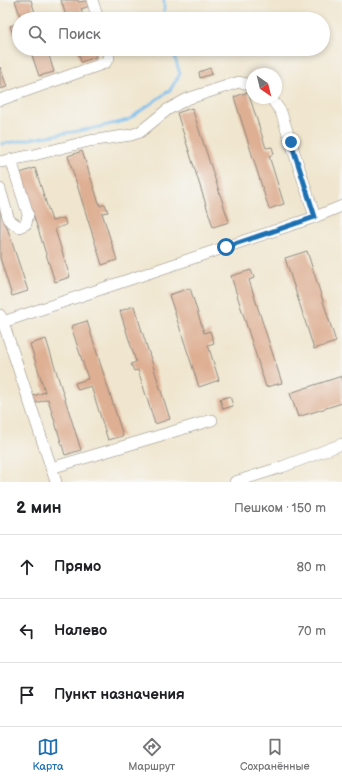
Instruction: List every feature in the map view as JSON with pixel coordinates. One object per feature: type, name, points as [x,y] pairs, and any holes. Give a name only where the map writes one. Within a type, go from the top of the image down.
[{"type":"lane","points":[[92,0],[96,12]]},
{"type":"lane","points":[[0,100],[105,63],[109,58],[109,56]]},
{"type":"lane","points":[[0,189],[9,220],[19,227],[26,224],[28,214],[5,161],[89,141],[140,132],[168,110],[187,99],[239,82],[246,84]]},
{"type":"lane","points":[[275,104],[281,112],[315,217]]},
{"type":"lane","points":[[56,482],[2,318],[315,217],[342,206]]},
{"type":"lane","points":[[51,468],[212,420]]},
{"type":"lane","points":[[235,482],[282,467],[342,444]]},
{"type":"building","points":[[15,0],[31,0],[35,12],[19,12]]},
{"type":"building","points":[[61,0],[78,0],[79,2],[91,0],[93,5],[81,9],[82,12],[65,12]]},
{"type":"building","points":[[32,56],[49,56],[54,72],[39,76]]},
{"type":"building","points":[[79,56],[96,56],[96,57],[81,62]]},
{"type":"building","points":[[0,67],[7,87],[0,89]]},
{"type":"building","points":[[210,68],[212,74],[200,78],[199,72]]},
{"type":"building","points":[[246,93],[246,104],[252,104],[266,148],[272,147],[274,154],[269,156],[284,204],[269,209],[234,97]]},
{"type":"building","points":[[192,108],[229,222],[213,227],[177,113]]},
{"type":"building","points":[[82,151],[100,206],[105,204],[108,212],[102,213],[117,260],[102,265],[68,156]]},
{"type":"building","points":[[35,168],[52,221],[64,218],[66,225],[55,229],[70,277],[55,282],[20,173]]},
{"type":"building","points":[[0,206],[28,291],[12,296],[0,258]]},
{"type":"building","points":[[307,251],[336,342],[314,349],[285,258]]},
{"type":"building","points":[[251,270],[254,278],[249,280],[282,383],[266,387],[231,276]]},
{"type":"building","points":[[190,288],[204,333],[210,331],[214,343],[208,345],[219,380],[199,387],[169,295]]},
{"type":"building","points":[[134,306],[170,419],[155,424],[138,370],[134,371],[131,364],[136,362],[120,311]]},
{"type":"building","points":[[87,321],[123,436],[108,440],[91,386],[78,390],[75,383],[88,379],[71,326]]},
{"type":"building","points":[[46,339],[81,450],[65,455],[48,399],[36,403],[33,396],[45,392],[30,344]]},
{"type":"building","points":[[342,376],[342,403],[298,417],[290,393]]},
{"type":"building","points":[[230,396],[233,406],[223,409],[220,399]]},
{"type":"waterway","points":[[164,0],[164,12]]},
{"type":"waterway","points":[[2,144],[95,128],[128,120],[170,90],[180,74],[174,56]]},
{"type":"route","points":[[226,247],[315,217],[291,142]]}]
